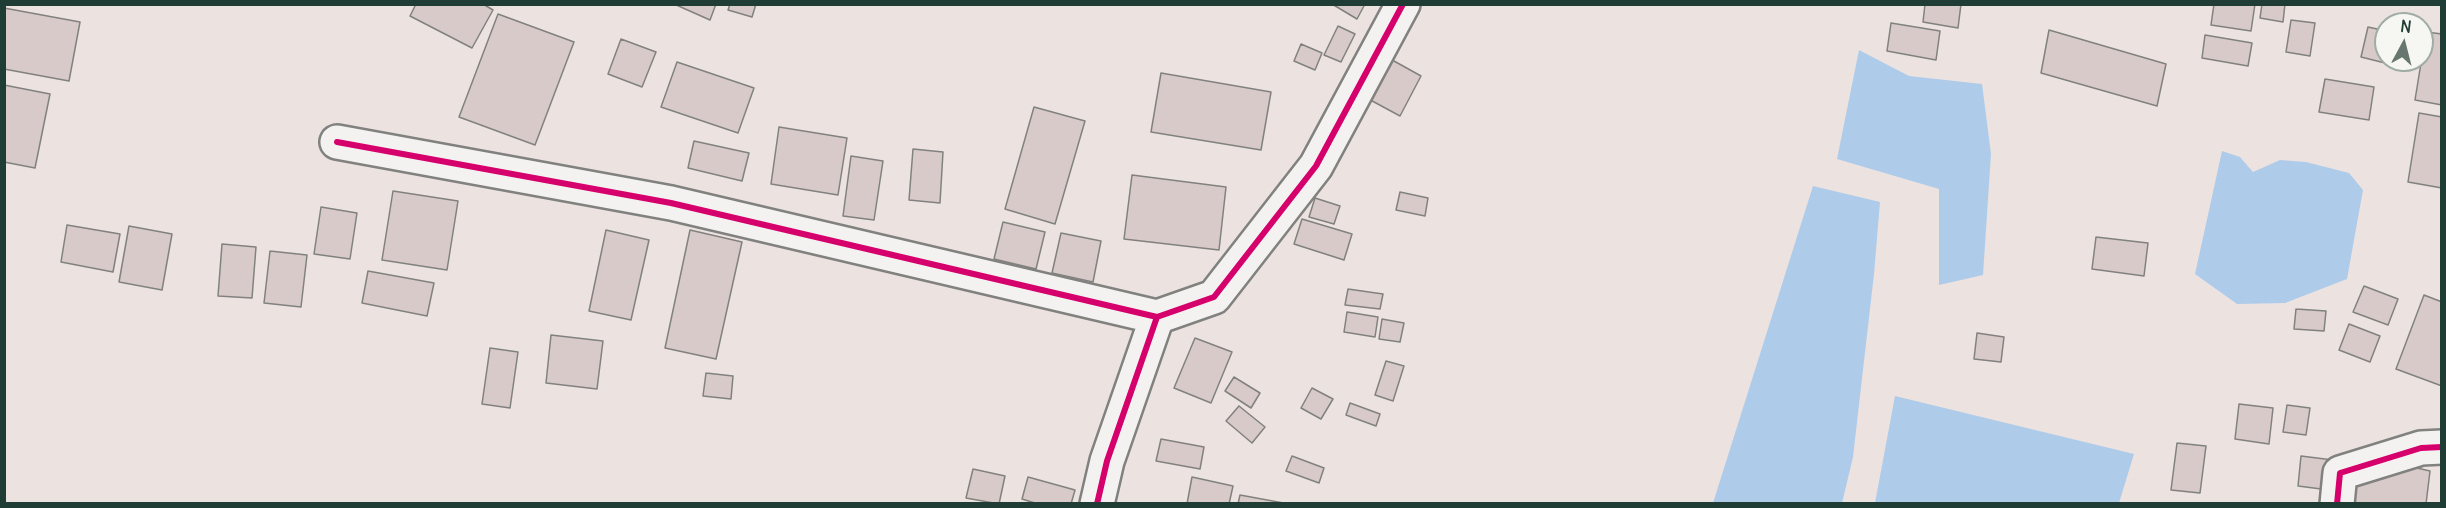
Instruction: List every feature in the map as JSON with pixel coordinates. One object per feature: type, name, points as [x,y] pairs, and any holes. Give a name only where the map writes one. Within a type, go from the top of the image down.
[{"type":"street","points":[[337,142],[671,202],[1157,317],[1214,297],[1316,166],[1403,4]]},
{"type":"street","points":[[1097,504],[1107,461],[1157,317]]},
{"type":"street","points":[[2337,504],[2340,474],[2421,448],[2442,447]]},
{"type":"water","points":[[1859,50],[1909,76],[1982,84],[1991,154],[1983,275],[1939,285],[1939,189],[1837,159]]},
{"type":"water","points":[[2222,151],[2240,157],[2253,172],[2280,160],[2306,162],[2349,173],[2363,190],[2347,279],[2285,303],[2237,304],[2195,274]]},
{"type":"water","points":[[1813,186],[1880,202],[1853,457],[1842,503],[1713,503]]},
{"type":"water","points":[[1895,396],[2134,454],[2119,503],[1875,503]]},
{"type":"building","points":[[416,4],[483,4],[493,10],[472,48],[410,16]]},
{"type":"building","points":[[674,4],[716,4],[710,20]]},
{"type":"building","points":[[730,4],[756,4],[752,17],[728,10]]},
{"type":"building","points":[[1332,4],[1365,4],[1357,19]]},
{"type":"building","points":[[1925,4],[1961,4],[1958,28],[1923,22]]},
{"type":"building","points":[[2214,4],[2255,4],[2251,31],[2211,25]]},
{"type":"building","points":[[2262,4],[2285,4],[2283,22],[2260,18]]},
{"type":"building","points":[[4,8],[80,22],[69,81],[4,69]]},
{"type":"building","points":[[498,14],[574,42],[535,145],[459,117]]},
{"type":"building","points":[[2291,20],[2315,23],[2310,56],[2286,52]]},
{"type":"building","points":[[1891,23],[1940,31],[1936,60],[1887,51]]},
{"type":"building","points":[[1338,26],[1355,34],[1341,62],[1324,55]]},
{"type":"building","points":[[2368,27],[2374,28],[2374,60],[2361,57]]},
{"type":"building","points":[[2049,30],[2166,64],[2157,106],[2041,73]]},
{"type":"building","points":[[2434,33],[2442,34],[2442,105],[2415,100],[2420,72],[2434,72]]},
{"type":"building","points":[[2205,35],[2252,43],[2248,66],[2202,58]]},
{"type":"building","points":[[621,39],[656,52],[642,87],[608,74]]},
{"type":"building","points":[[1301,44],[1322,53],[1315,70],[1294,61]]},
{"type":"building","points":[[1385,56],[1421,76],[1400,116],[1363,96]]},
{"type":"building","points":[[677,62],[754,88],[738,133],[661,107]]},
{"type":"building","points":[[1161,73],[1271,92],[1261,150],[1151,132]]},
{"type":"building","points":[[2325,79],[2374,87],[2369,120],[2319,112]]},
{"type":"building","points":[[4,85],[50,94],[35,168],[4,162]]},
{"type":"building","points":[[1034,107],[1085,121],[1055,224],[1005,209]]},
{"type":"building","points":[[2419,113],[2442,117],[2442,188],[2408,182]]},
{"type":"building","points":[[779,127],[847,138],[838,195],[771,184]]},
{"type":"building","points":[[694,141],[749,153],[742,181],[688,168]]},
{"type":"building","points":[[913,149],[943,152],[940,203],[909,200]]},
{"type":"building","points":[[851,156],[883,161],[874,220],[843,216]]},
{"type":"building","points":[[1132,175],[1226,187],[1219,250],[1124,239]]},
{"type":"building","points":[[393,191],[458,201],[447,270],[382,260]]},
{"type":"building","points":[[1400,192],[1428,198],[1425,216],[1396,210]]},
{"type":"building","points":[[1315,198],[1340,206],[1334,224],[1309,217]]},
{"type":"building","points":[[321,207],[357,213],[350,259],[314,254]]},
{"type":"building","points":[[1302,219],[1352,234],[1344,260],[1294,244]]},
{"type":"building","points":[[1003,222],[1045,232],[1036,269],[994,259]]},
{"type":"building","points":[[67,225],[120,234],[113,272],[61,262]]},
{"type":"building","points":[[129,226],[172,234],[162,290],[119,282]]},
{"type":"building","points":[[606,230],[649,240],[631,320],[589,311]]},
{"type":"building","points":[[690,230],[742,242],[716,359],[665,348]]},
{"type":"building","points":[[1061,233],[1101,241],[1093,282],[1052,273]]},
{"type":"building","points":[[2096,237],[2148,243],[2144,276],[2092,269]]},
{"type":"building","points":[[222,244],[256,247],[252,298],[218,296]]},
{"type":"building","points":[[270,251],[307,255],[301,307],[264,303]]},
{"type":"building","points":[[368,271],[434,283],[427,316],[362,303]]},
{"type":"building","points":[[2364,286],[2398,299],[2388,325],[2353,312]]},
{"type":"building","points":[[1348,289],[1383,294],[1380,309],[1345,305]]},
{"type":"building","points":[[2424,295],[2442,302],[2442,386],[2396,369]]},
{"type":"building","points":[[2296,309],[2326,311],[2324,331],[2294,329]]},
{"type":"building","points":[[1347,312],[1378,317],[1375,337],[1344,332]]},
{"type":"building","points":[[1382,319],[1404,323],[1400,342],[1379,339]]},
{"type":"building","points":[[2349,324],[2380,336],[2370,362],[2339,350]]},
{"type":"building","points":[[1977,333],[2004,337],[2001,362],[1974,359]]},
{"type":"building","points":[[551,335],[603,341],[597,389],[546,383]]},
{"type":"building","points":[[1195,338],[1232,352],[1211,403],[1174,388]]},
{"type":"building","points":[[490,348],[518,352],[510,408],[482,404]]},
{"type":"building","points":[[1386,361],[1404,366],[1393,401],[1375,395]]},
{"type":"building","points":[[706,373],[733,376],[731,399],[703,396]]},
{"type":"building","points":[[1234,377],[1260,393],[1251,408],[1225,391]]},
{"type":"building","points":[[1312,388],[1333,399],[1321,419],[1301,408]]},
{"type":"building","points":[[1350,403],[1380,414],[1376,426],[1346,415]]},
{"type":"building","points":[[2239,404],[2273,408],[2269,444],[2235,439]]},
{"type":"building","points":[[2287,405],[2310,408],[2306,435],[2283,432]]},
{"type":"building","points":[[1239,406],[1265,427],[1252,443],[1226,421]]},
{"type":"building","points":[[1161,439],[1204,447],[1200,469],[1156,461]]},
{"type":"building","points":[[2177,443],[2206,446],[2200,493],[2171,490]]},
{"type":"building","points":[[2356,454],[2430,471],[2426,504],[2342,504]]},
{"type":"building","points":[[1292,456],[1324,468],[1319,483],[1286,471]]},
{"type":"building","points":[[2301,456],[2333,460],[2329,490],[2298,486]]},
{"type":"building","points":[[973,469],[1005,476],[999,504],[966,498]]},
{"type":"building","points":[[1028,477],[1075,490],[1071,504],[1038,504],[1022,499]]},
{"type":"building","points":[[1192,477],[1233,486],[1229,504],[1187,504]]},
{"type":"building","points":[[1240,495],[1289,504],[1238,504]]},
{"type":"cycle path","points":[[1097,504],[1107,461],[1157,317],[1214,297],[1316,166],[1403,4]]},
{"type":"cycle path","points":[[337,142],[671,203],[1157,317]]},
{"type":"cycle path","points":[[2337,504],[2340,473],[2421,448],[2442,447]]}]
